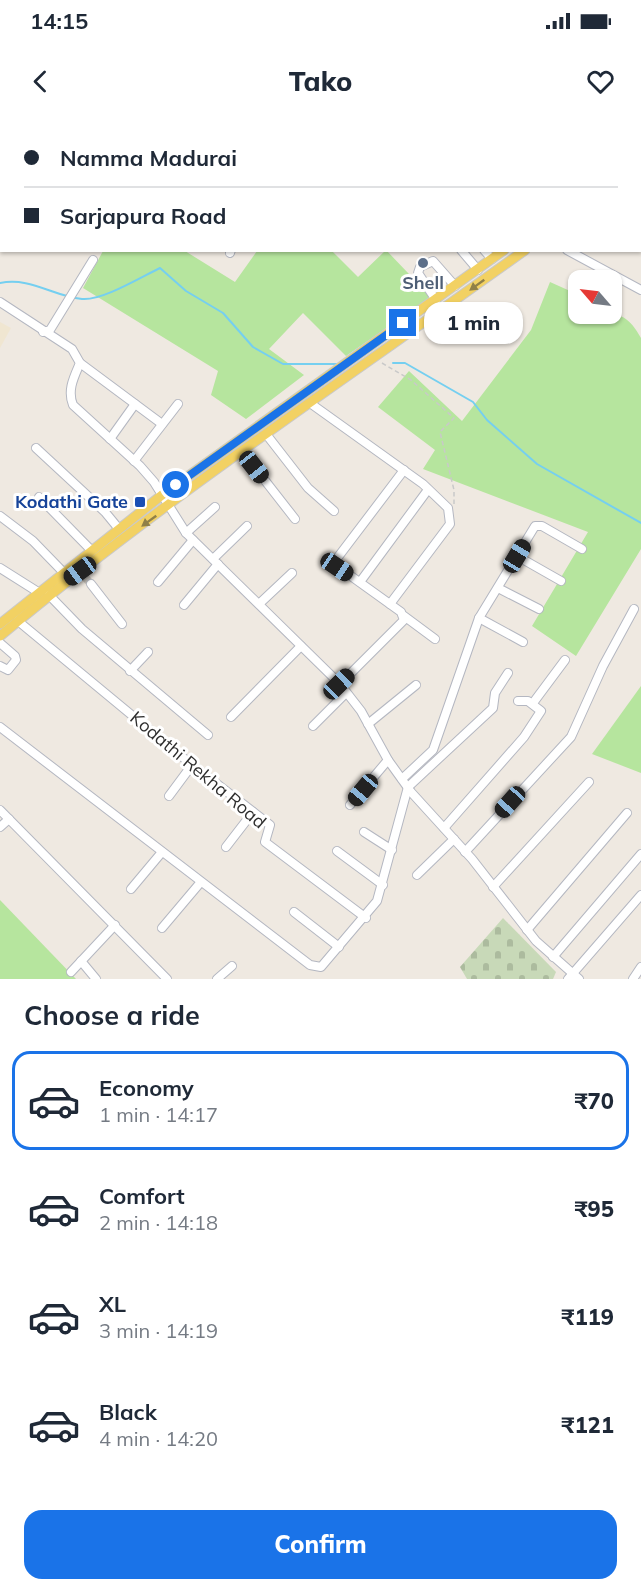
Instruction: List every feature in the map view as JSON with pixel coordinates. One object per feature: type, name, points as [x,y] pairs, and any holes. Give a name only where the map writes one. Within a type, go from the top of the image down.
[{"type":"main road","points":[[0,636],[49,595],[91,550],[162,495],[501,252]]},
{"type":"main road","points":[[0,624],[38,592],[66,575],[82,573],[242,451],[522,252]]},
{"type":"street","points":[[463,252],[478,270]]},
{"type":"street","points":[[486,252],[492,259]]},
{"type":"street","points":[[571,252],[641,290]]},
{"type":"street","points":[[43,332],[50,330],[93,260]]},
{"type":"street","points":[[436,300],[418,273],[424,264],[433,261],[455,286]]},
{"type":"street","points":[[0,302],[72,349],[80,363],[162,424]]},
{"type":"street","points":[[80,363],[70,386],[70,397],[81,414],[134,461],[162,495],[168,508],[186,533],[339,684],[368,724],[388,760],[408,787],[465,852],[527,930],[569,976],[579,979]]},
{"type":"street","points":[[310,403],[443,501],[449,513],[450,524],[390,604]]},
{"type":"street","points":[[110,439],[135,404]]},
{"type":"street","points":[[134,461],[178,404]]},
{"type":"street","points":[[266,434],[308,488],[334,511]]},
{"type":"street","points":[[36,448],[105,512],[119,529]]},
{"type":"street","points":[[242,451],[295,519]]},
{"type":"street","points":[[404,471],[335,558],[337,567],[435,639]]},
{"type":"street","points":[[360,582],[427,491]]},
{"type":"street","points":[[39,497],[91,550]]},
{"type":"street","points":[[186,533],[215,507]]},
{"type":"street","points":[[0,516],[33,541],[66,575]]},
{"type":"street","points":[[402,779],[433,750],[479,618],[538,525],[582,549]]},
{"type":"street","points":[[184,605],[215,562],[248,526]]},
{"type":"street","points":[[158,582],[193,540]]},
{"type":"street","points":[[517,556],[561,581]]},
{"type":"street","points":[[0,568],[38,592]]},
{"type":"street","points":[[259,604],[292,573]]},
{"type":"street","points":[[91,584],[122,624]]},
{"type":"street","points":[[498,588],[539,609]]},
{"type":"street","points":[[49,595],[82,629],[208,735]]},
{"type":"street","points":[[465,852],[571,736],[603,666],[634,609]]},
{"type":"street","points":[[339,684],[404,620],[404,616]]},
{"type":"street","points":[[479,618],[523,642]]},
{"type":"street","name":"Kodathi Rekha Road","points":[[18,621],[192,765],[270,825],[265,842],[366,918]]},
{"type":"street","points":[[0,643],[15,656],[16,660],[8,670],[0,666]]},
{"type":"street","points":[[231,717],[301,646]]},
{"type":"street","points":[[130,671],[148,652]]},
{"type":"street","points":[[533,703],[565,660]]},
{"type":"street","points":[[0,726],[200,883],[310,965],[321,968],[366,918],[377,901],[408,787],[493,708],[495,693],[508,673]]},
{"type":"street","points":[[368,724],[416,685]]},
{"type":"street","points":[[313,726],[346,693]]},
{"type":"street","points":[[444,828],[524,737],[541,711],[533,703],[518,701]]},
{"type":"street","points":[[350,805],[388,760]]},
{"type":"street","points":[[169,796],[192,765]]},
{"type":"street","points":[[493,887],[589,782]]},
{"type":"street","points":[[0,810],[167,979]]},
{"type":"street","points":[[226,847],[253,812]]},
{"type":"street","points":[[527,930],[627,813]]},
{"type":"street","points":[[0,827],[9,819]]},
{"type":"street","points":[[364,832],[392,850]]},
{"type":"street","points":[[417,875],[454,839]]},
{"type":"street","points":[[338,851],[383,885]]},
{"type":"street","points":[[131,889],[162,852]]},
{"type":"street","points":[[553,957],[641,854]]},
{"type":"street","points":[[162,928],[200,883]]},
{"type":"street","points":[[569,976],[641,895]]},
{"type":"street","points":[[294,912],[339,947]]},
{"type":"street","points":[[71,972],[116,925]]},
{"type":"street","points":[[81,961],[96,979]]},
{"type":"street","points":[[217,979],[232,966]]},
{"type":"street","points":[[633,979],[641,967]]},
{"type":"path","points":[[373,358],[411,380],[454,418],[440,432],[455,498],[449,513]]},
{"type":"shaded area","points":[[0,322],[11,328],[0,348]]},
{"type":"green space","points":[[102,252],[187,252],[235,282],[256,252],[333,252],[358,277],[384,252],[388,252],[431,297],[346,356],[303,313],[269,349],[304,375],[246,419],[211,395],[218,371],[83,288]]},
{"type":"green space","points":[[550,282],[568,290],[568,324],[622,324],[622,317],[635,328],[641,338],[641,549],[576,656],[532,626],[588,532],[423,469],[435,450],[378,407],[409,371],[462,421],[531,330]]},
{"type":"green space","points":[[641,686],[641,773],[592,754]]},
{"type":"green space","points":[[0,900],[76,979],[0,979]]},
{"type":"green space","points":[[503,918],[556,972],[553,979],[467,979],[460,967]]},
{"type":"waterway","points":[[0,283],[22,283],[71,297],[90,299],[160,268],[186,291],[223,313],[253,347],[283,364],[338,364]]},
{"type":"waterway","points":[[393,363],[405,363],[473,402],[487,420],[537,464],[641,523]]},
{"type":"tunnel","points":[[84,576],[91,584]]},
{"type":"place","name":"Shell","points":[[423,263]]},
{"type":"place","name":"Kodathi Gate","points":[[140,502]]},
{"type":"route","points":[[176,485],[403,323]]}]
